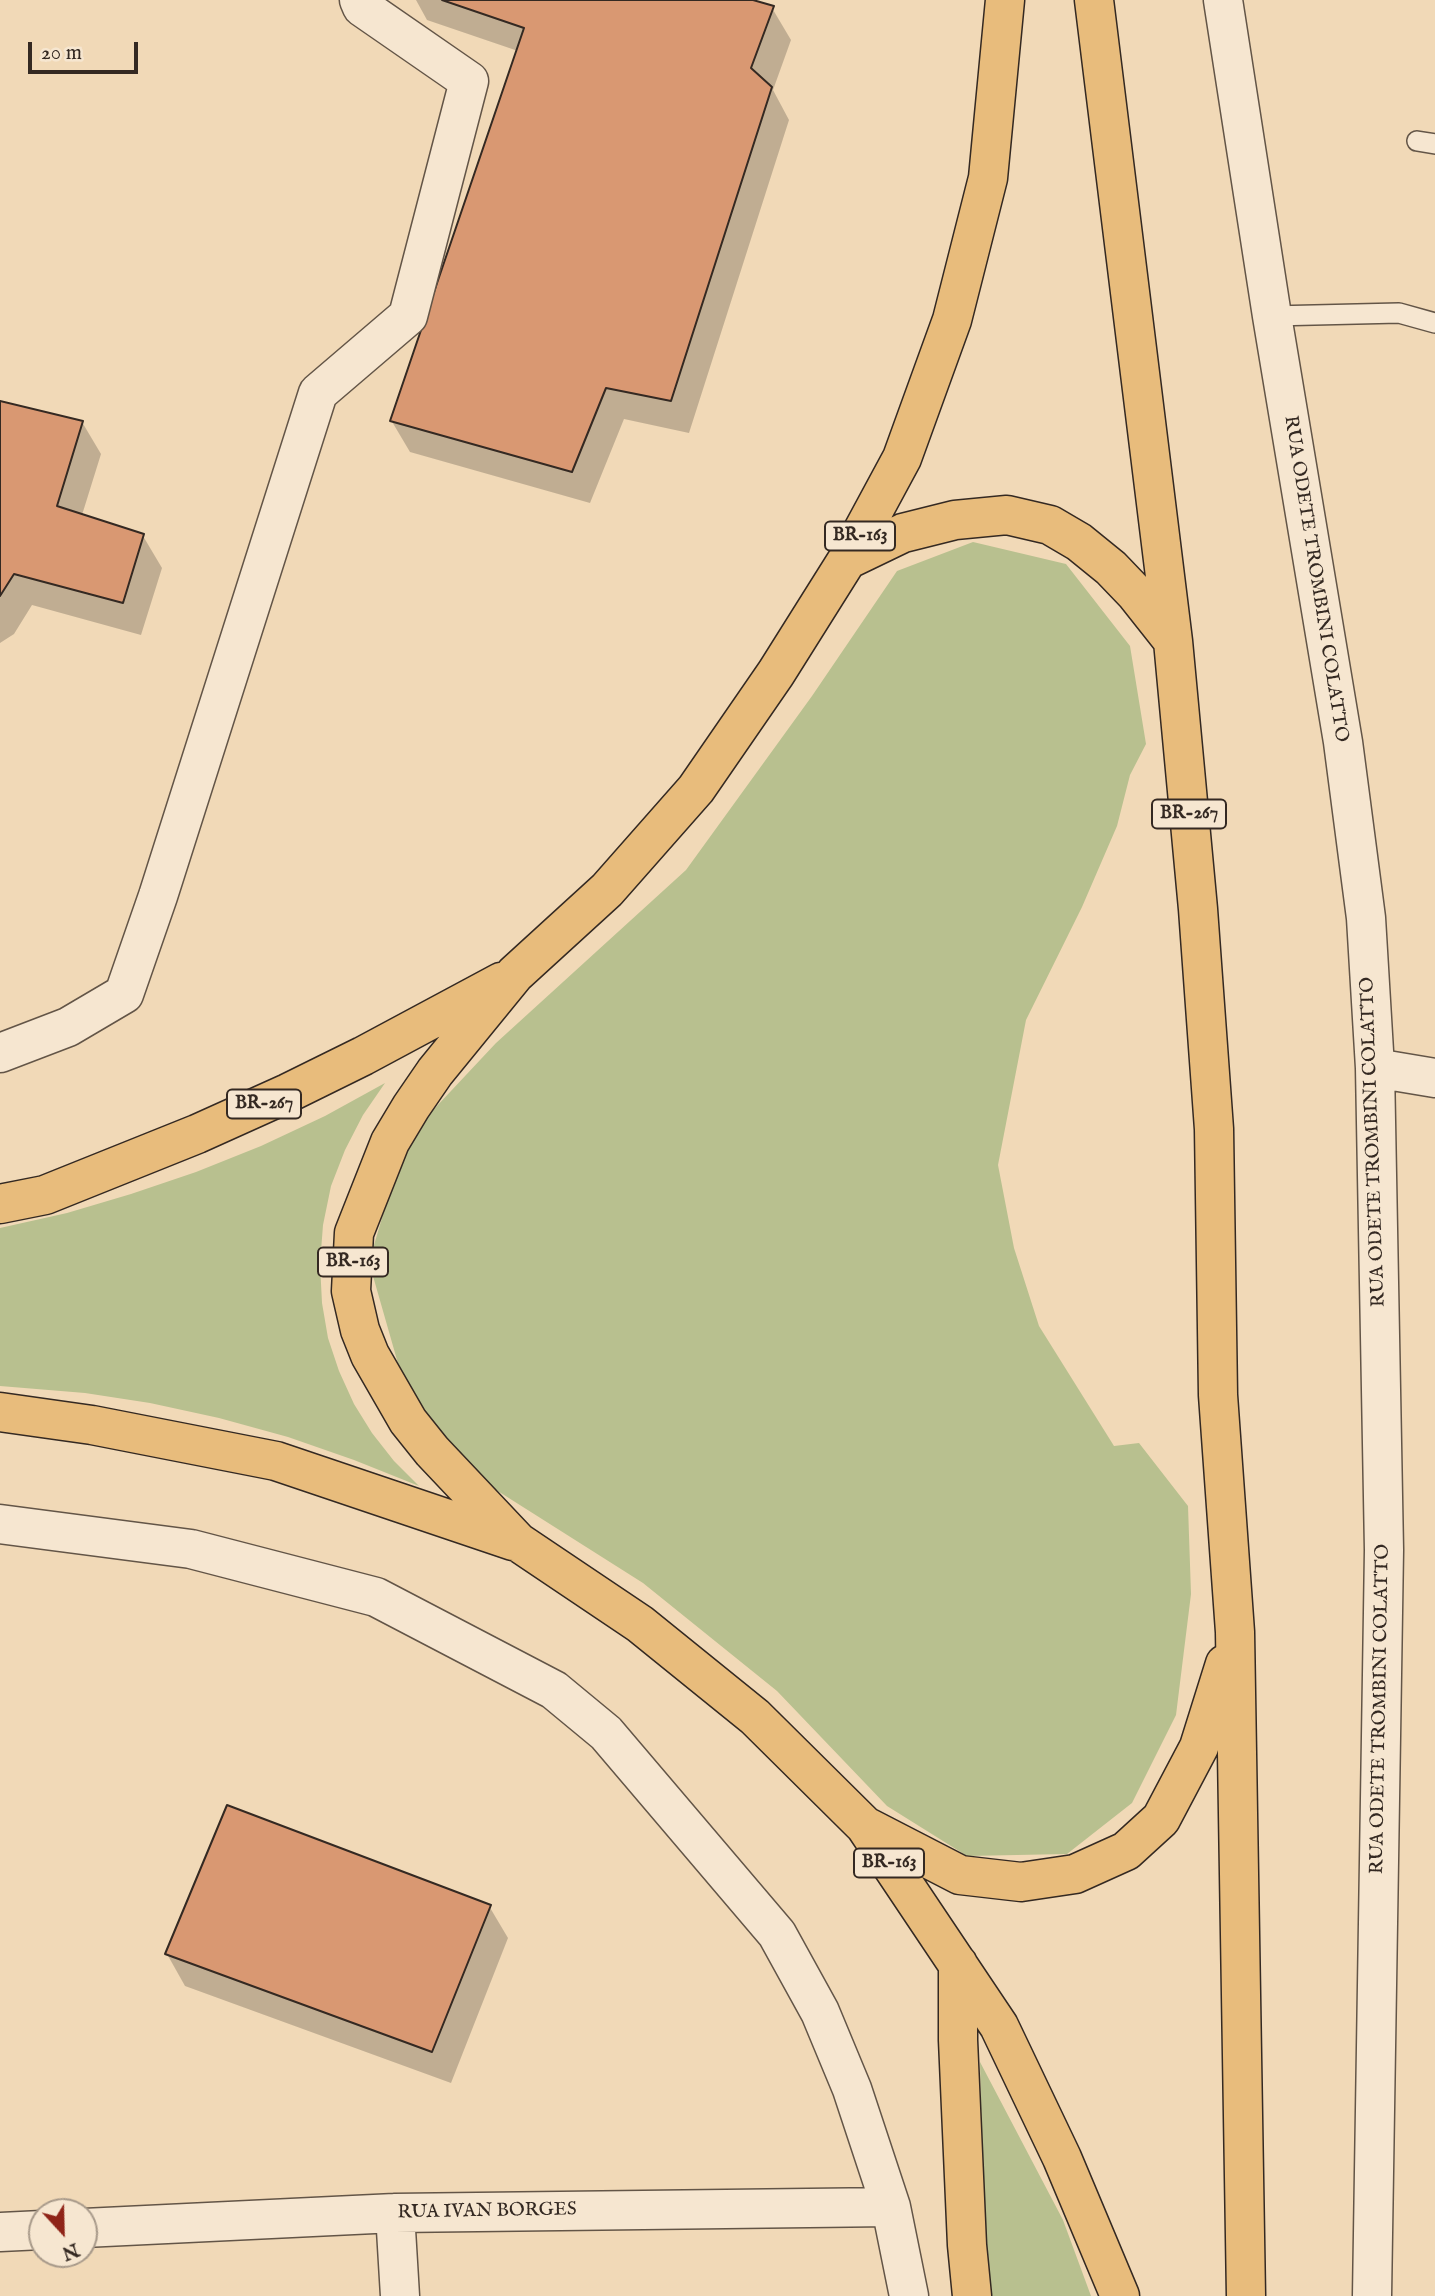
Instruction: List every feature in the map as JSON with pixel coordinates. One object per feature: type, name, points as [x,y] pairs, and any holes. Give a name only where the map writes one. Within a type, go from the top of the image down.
[{"type":"highway","name":"BR-163","points":[[1005,0],[988,178],[952,320],[902,458],[847,561],[776,673],[696,789],[607,890],[515,974],[435,1072],[390,1142],[354,1233],[351,1291],[360,1330],[370,1355],[408,1421],[432,1451],[519,1542],[640,1624],[734,1700],[865,1826],[999,2026],[1062,2158],[1120,2296]]},
{"type":"highway","name":"BR-267","points":[[1094,0],[1173,641],[1198,909],[1214,1129],[1218,1395],[1235,1632]]},
{"type":"highway","points":[[847,561],[903,533],[955,520],[1007,515],[1049,526],[1079,542],[1119,576],[1173,641]]},
{"type":"highway","name":"BR-267","points":[[0,1204],[45,1195],[209,1129],[363,1056],[515,974]]},
{"type":"highway","points":[[0,1412],[92,1425],[276,1461],[519,1542]]},
{"type":"highway","points":[[865,1826],[960,1875],[1021,1882],[1075,1874],[1126,1851],[1161,1819],[1199,1747],[1235,1632]]},
{"type":"highway","points":[[1235,1632],[1246,2296]]},
{"type":"highway","points":[[958,1964],[958,2040],[967,2245],[972,2296]]},
{"type":"street","points":[[0,1053],[68,1027],[124,994],[158,896],[318,393],[408,316],[468,81],[362,7],[359,0]]},
{"type":"street","name":"RUA ODETE TROMBINI COLATTO","points":[[1223,0],[1343,742],[1366,918],[1375,1068],[1384,1550],[1372,2296]]},
{"type":"street","points":[[1375,1068],[1435,1078]]},
{"type":"street","points":[[0,1524],[191,1549],[376,1597],[554,1690],[606,1733],[777,1934],[820,2012],[852,2089],[891,2207],[909,2296]]},
{"type":"street","name":"RUA IVAN BORGES","points":[[98,2227],[395,2213],[891,2207]]},
{"type":"street","points":[[395,2213],[400,2296]]},
{"type":"street","points":[[0,2232],[28,2231]]},
{"type":"lane","points":[[1272,316],[1399,313],[1435,323]]},
{"type":"green space","points":[[973,542],[1066,564],[1130,646],[1146,744],[1130,775],[1117,826],[1082,907],[1026,1020],[998,1165],[1014,1248],[1039,1326],[1114,1446],[1139,1443],[1188,1506],[1191,1594],[1176,1715],[1132,1803],[1067,1854],[967,1856],[887,1806],[777,1691],[643,1583],[493,1488],[437,1438],[405,1388],[369,1262],[405,1140],[496,1043],[686,870],[812,696],[897,571]]},
{"type":"green space","points":[[385,1083],[363,1115],[331,1186],[323,1225],[320,1264],[322,1303],[328,1338],[354,1404],[394,1461],[419,1486],[288,1437],[219,1418],[85,1393],[0,1386],[0,1228],[67,1213],[196,1172],[325,1116]]},
{"type":"green space","points":[[980,2062],[1063,2220],[1091,2296],[985,2296]]},
{"type":"building","points":[[442,0],[753,0],[774,6],[751,68],[772,87],[671,401],[606,388],[572,472],[390,421],[524,28]]},
{"type":"building","points":[[0,401],[83,421],[57,506],[144,534],[123,603],[14,574],[0,596]]},
{"type":"building","points":[[227,1805],[491,1905],[432,2052],[165,1954]]}]
